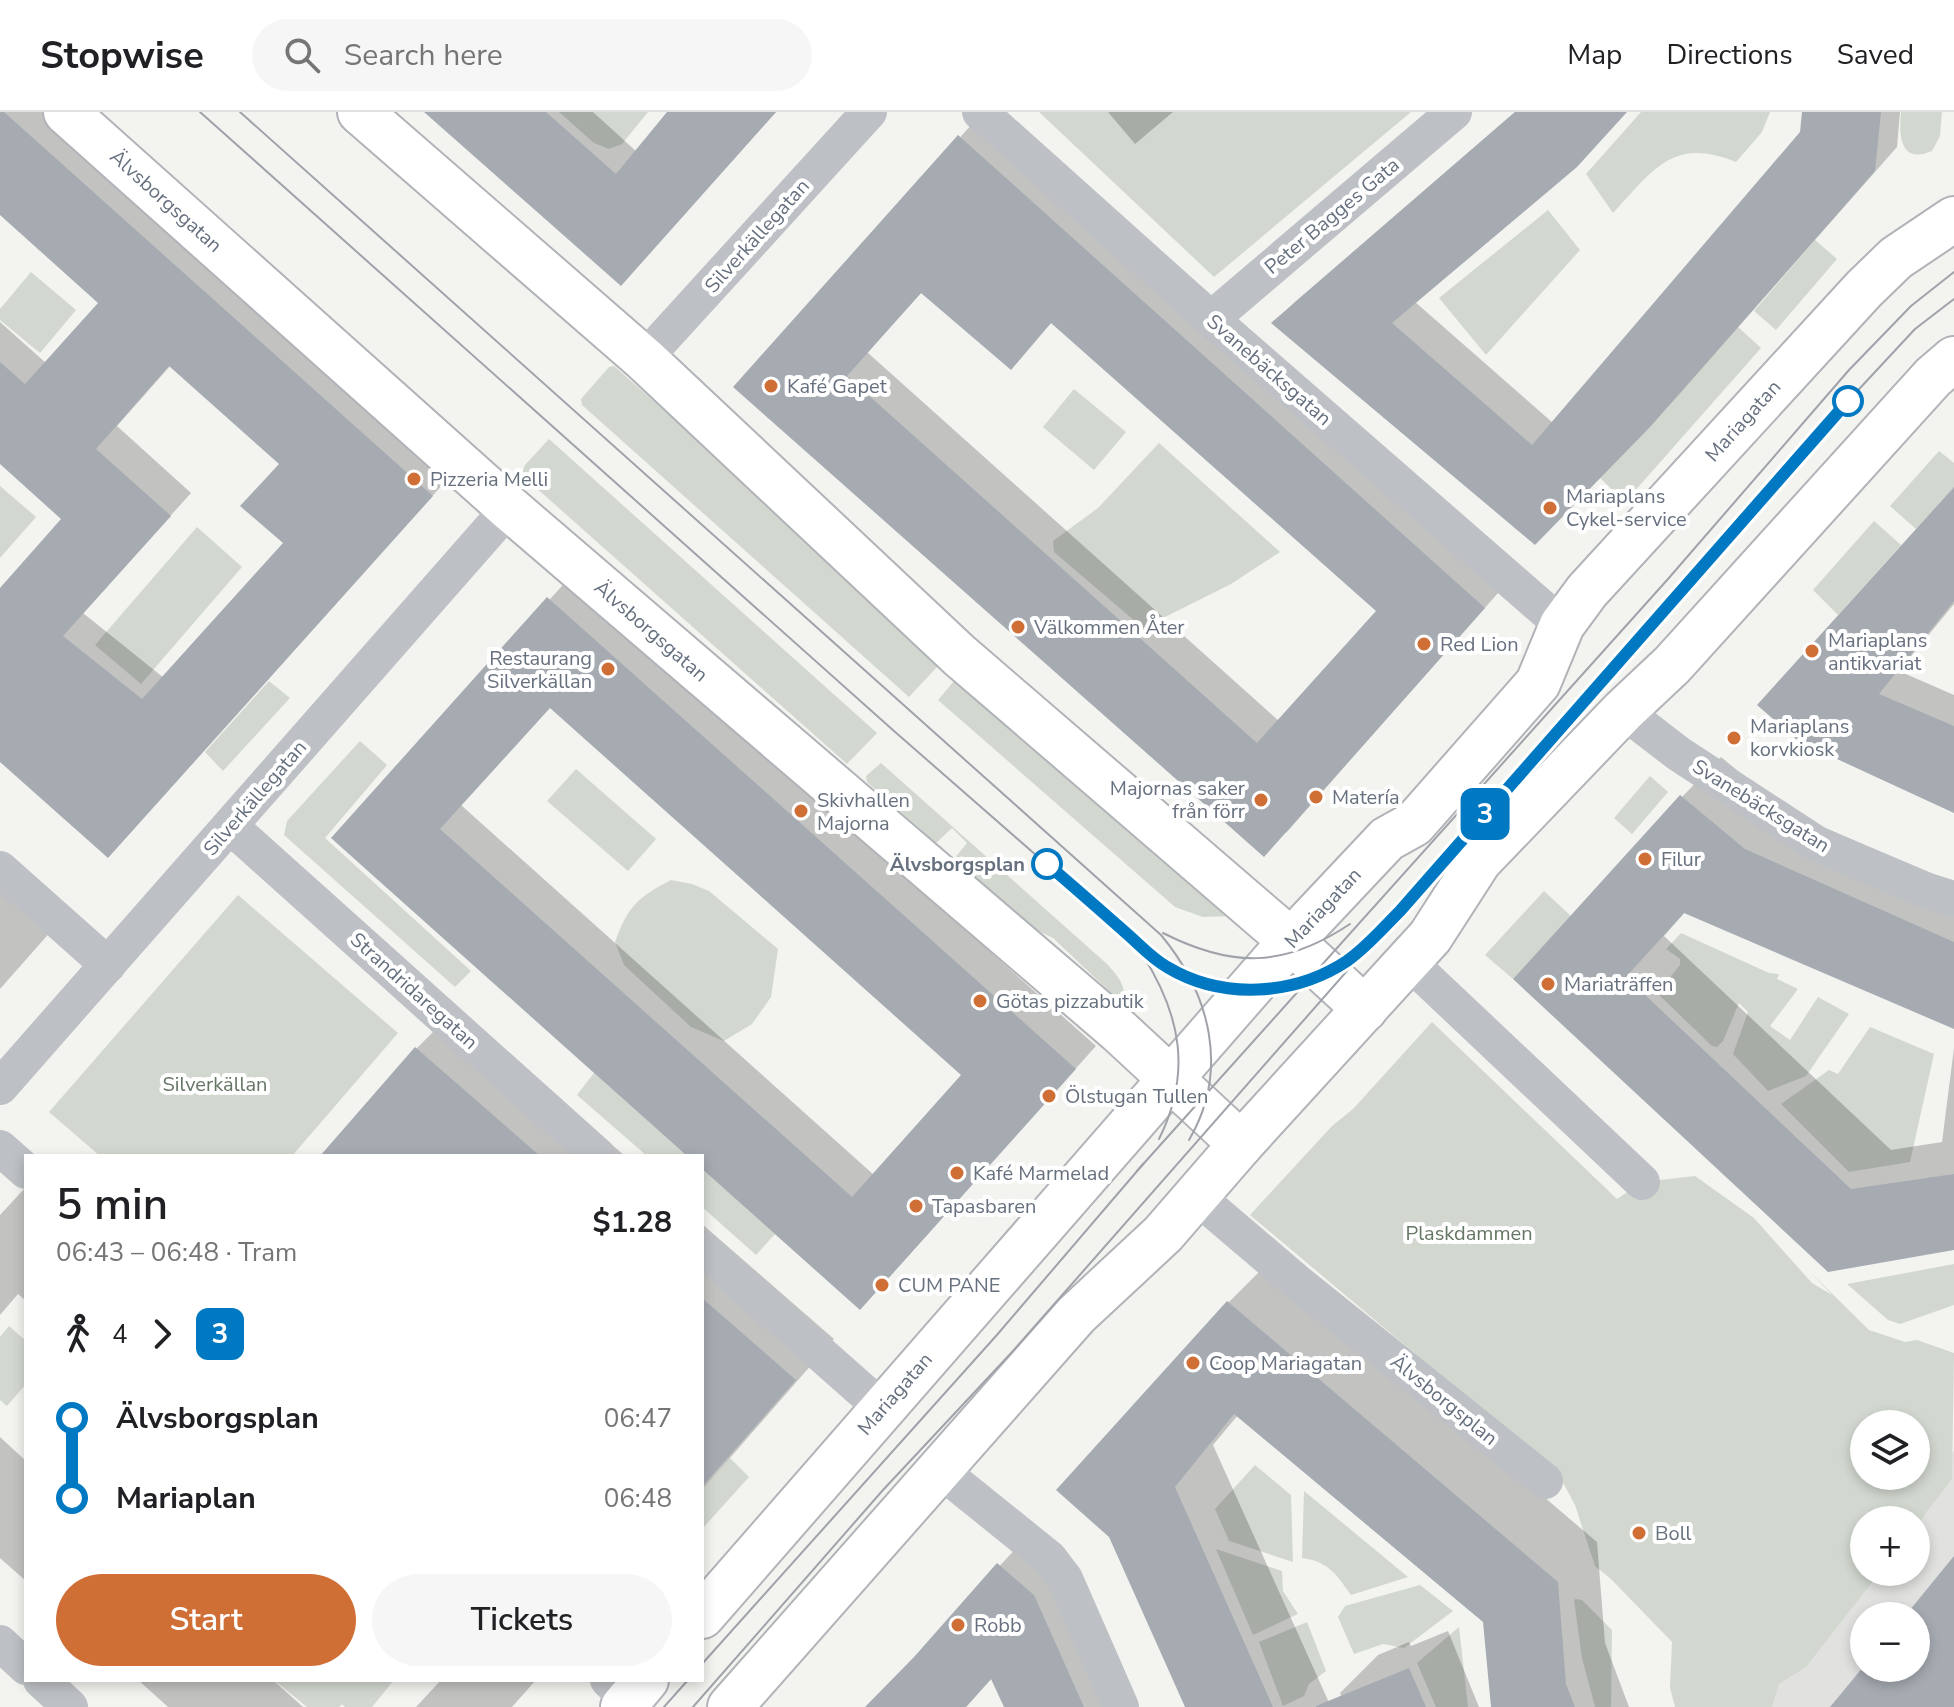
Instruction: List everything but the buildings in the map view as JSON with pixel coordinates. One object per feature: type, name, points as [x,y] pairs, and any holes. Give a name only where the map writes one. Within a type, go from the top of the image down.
[{"type":"street","name":"Älvsborgsgatan","points":[[66,112],[509,508],[1119,1031],[1241,1144]]},
{"type":"street","points":[[360,112],[644,359],[959,655],[1291,941],[1365,1009]]},
{"type":"street","name":"Silverkällegatan","points":[[644,359],[869,112]]},
{"type":"street","name":"Svanebäcksgatan","points":[[980,112],[1211,319],[1562,625]]},
{"type":"street","name":"Peter Bagges Gata","points":[[1211,319],[1454,112]]},
{"type":"street","name":"Mariagatan","points":[[704,1614],[1291,941],[1387,839],[1414,824],[1538,683],[1562,625],[1587,591],[1864,289],[1896,258],[1954,219]]},
{"type":"street","points":[[730,1707],[1076,1315],[1163,1234],[1430,937],[1479,861],[1623,711],[1672,665],[1923,388],[1954,359]]},
{"type":"street","name":"Silverkällegatan","points":[[0,1087],[509,508]]},
{"type":"street","name":"Svanebäcksgatan","points":[[1623,711],[1679,754],[1817,844],[1954,899]]},
{"type":"street","name":"Strandridaregatan","points":[[230,826],[596,1154]]},
{"type":"street","points":[[0,869],[108,965]]},
{"type":"street","points":[[1408,961],[1642,1182]]},
{"type":"street","points":[[0,1148],[24,1169]]},
{"type":"street","name":"Älvsborgsplan","points":[[1196,1196],[1297,1282],[1545,1481]]},
{"type":"street","points":[[704,1251],[883,1409]]},
{"type":"street","points":[[941,1471],[1049,1558],[1065,1579],[1121,1707]]},
{"type":"street","points":[[0,1643],[24,1665]]},
{"type":"shaded area","points":[[1954,1450],[1954,1707],[1734,1707],[1851,1586],[1930,1586],[1930,1506],[1924,1506]]},
{"type":"green space","points":[[559,112],[648,112],[622,144],[609,149],[594,143]]},
{"type":"green space","points":[[1039,112],[1411,112],[1214,277]]},
{"type":"green space","points":[[1641,112],[1770,112],[1762,132],[1736,162],[1714,155],[1680,155],[1653,171],[1613,213],[1586,174]]},
{"type":"green space","points":[[1901,112],[1942,112],[1940,136],[1932,151],[1913,154],[1907,151],[1901,138]]},
{"type":"green space","points":[[1548,210],[1580,250],[1486,355],[1439,298]]},
{"type":"green space","points":[[1815,240],[1837,259],[1776,330],[1754,311]]},
{"type":"green space","points":[[31,272],[76,310],[40,353],[0,320],[0,309]]},
{"type":"green space","points":[[1738,327],[1761,348],[1625,502],[1599,477],[1652,425]]},
{"type":"green space","points":[[614,366],[934,649],[937,667],[909,697],[582,405],[581,399],[609,367]]},
{"type":"green space","points":[[1074,389],[1126,432],[1094,470],[1043,427]]},
{"type":"green space","points":[[549,439],[877,733],[847,764],[525,478],[522,473],[525,465]]},
{"type":"green space","points":[[1159,443],[1280,552],[1231,584],[1143,628],[1054,552],[1053,541],[1098,508]]},
{"type":"green space","points":[[1939,451],[1954,463],[1954,487],[1916,529],[1890,506]]},
{"type":"green space","points":[[0,486],[36,517],[0,558]]},
{"type":"green space","points":[[1874,521],[1901,545],[1838,615],[1813,590]]},
{"type":"green space","points":[[197,527],[242,567],[141,684],[95,645]]},
{"type":"green space","points":[[960,674],[1233,916],[1203,917],[1175,907],[938,700]]},
{"type":"green space","points":[[269,681],[290,698],[223,771],[205,752]]},
{"type":"green space","points":[[360,741],[387,765],[325,838],[471,971],[455,987],[284,835],[287,821]]},
{"type":"green space","points":[[881,763],[1107,964],[1120,981],[1124,1002],[1119,1006],[1110,992],[1053,938],[1034,929],[954,859],[967,843],[952,828],[936,843],[867,782],[866,776]]},
{"type":"green space","points":[[576,769],[656,839],[628,871],[547,801]]},
{"type":"green space","points":[[1650,776],[1668,792],[1632,834],[1614,818]]},
{"type":"green space","points":[[671,880],[709,891],[778,949],[771,997],[752,1024],[724,1041],[691,1027],[624,965],[615,942],[635,904]]},
{"type":"green space","points":[[1544,891],[1571,916],[1513,979],[1485,955]]},
{"type":"green space","name":"Silverkällan","points":[[238,895],[398,1033],[294,1154],[98,1154],[49,1112]]},
{"type":"green space","points":[[1681,933],[1769,973],[1779,974],[1777,979],[1798,989],[1770,1026],[1790,1040],[1818,997],[1849,1014],[1806,1076],[1768,1091],[1733,1054],[1748,1012],[1739,1003],[1723,1041],[1717,1047],[1712,1046],[1657,993],[1680,965],[1680,959],[1666,949]]},
{"type":"green space","name":"Plaskdammen","points":[[1432,1022],[1617,1199],[1642,1182],[1695,1176],[1754,1218],[1812,1283],[1832,1295],[1810,1272],[1869,1330],[1905,1342],[1917,1340],[1954,1353],[1952,1479],[1930,1508],[1850,1506],[1850,1586],[1869,1586],[1857,1602],[1850,1602],[1850,1611],[1806,1667],[1779,1684],[1772,1707],[1675,1707],[1670,1688],[1672,1642],[1595,1566],[1575,1505],[1559,1475],[1250,1215],[1332,1126],[1353,1109]]},
{"type":"green space","points":[[1870,1027],[1934,1054],[1910,1162],[1849,1172],[1781,1104],[1829,1070],[1838,1074]]},
{"type":"green space","points":[[594,1073],[685,1154],[645,1154],[577,1095]]},
{"type":"green space","points":[[704,1171],[775,1234],[756,1255],[704,1209]]},
{"type":"green space","points":[[1954,1264],[1954,1305],[1900,1324],[1888,1320],[1847,1284]]},
{"type":"green space","points":[[9,1326],[24,1339],[24,1386],[7,1406],[0,1400],[0,1337]]},
{"type":"green space","points":[[730,1458],[749,1477],[704,1527],[704,1488]]},
{"type":"green space","points":[[1255,1465],[1291,1495],[1293,1562],[1229,1541],[1215,1509]]},
{"type":"green space","points":[[1304,1491],[1408,1577],[1351,1595],[1325,1566],[1302,1558]]},
{"type":"green space","points":[[1216,1549],[1282,1571],[1283,1591],[1298,1614],[1253,1635]]},
{"type":"green space","points":[[1420,1585],[1453,1611],[1404,1648],[1383,1644],[1354,1654],[1338,1617],[1345,1606]]},
{"type":"green space","points":[[1576,1599],[1582,1600],[1612,1630],[1611,1707],[1595,1707],[1582,1658]]},
{"type":"green space","points":[[1307,1622],[1326,1671],[1309,1684],[1304,1696],[1283,1706],[1259,1642]]},
{"type":"green space","points":[[1459,1627],[1468,1707],[1436,1707],[1417,1663]]},
{"type":"green space","points":[[276,1682],[392,1682],[372,1707],[345,1707],[342,1704],[339,1707],[307,1707]]},
{"type":"tram line","points":[[200,112],[894,731],[1155,959],[1202,981],[1252,989],[1302,981],[1350,958]]},
{"type":"tram line","points":[[240,112],[1161,935],[1192,982],[1209,1033],[1209,1087],[1202,1114],[1189,1140]]},
{"type":"tram line","points":[[1137,1171],[1668,579],[1849,370],[1911,306],[1954,272]]},
{"type":"tram line","points":[[693,1707],[883,1490],[1013,1351],[1848,401],[1915,329],[1954,299]]},
{"type":"tram line","name":"3","points":[[1047,864],[1155,959],[1192,979],[1232,989],[1259,990],[1302,982],[1337,967],[1361,949],[1400,911],[1848,401]]},
{"type":"tram line","points":[[1163,933],[1212,953],[1258,958],[1303,949],[1350,924]]},
{"type":"tram line","points":[[1142,954],[1166,999],[1178,1045],[1176,1091],[1159,1139]]},
{"type":"tram line","points":[[704,1662],[996,1336],[1144,1163]]},
{"type":"tram line","points":[[664,1707],[686,1682]]},
{"type":"place","name":"Kafé Gapet","points":[[771,386]]},
{"type":"place","name":"Pizzeria Melli","points":[[414,479]]},
{"type":"place","name":"Mariaplans Cykel-service","points":[[1550,508]]},
{"type":"place","name":"Välkommen Åter","points":[[1018,627]]},
{"type":"place","name":"Red Lion","points":[[1424,644]]},
{"type":"place","name":"Mariaplans antikvariat","points":[[1812,651]]},
{"type":"place","name":"Restaurang Silverkällan","points":[[608,669]]},
{"type":"place","name":"Mariaplans korvkiosk","points":[[1734,738]]},
{"type":"place","name":"Matería","points":[[1316,797]]},
{"type":"place","name":"Majornas saker från förr","points":[[1261,800]]},
{"type":"place","name":"Skivhallen Majorna","points":[[801,811]]},
{"type":"place","name":"Filur","points":[[1645,859]]},
{"type":"place","name":"Älvsborgsplan","points":[[1047,864]]},
{"type":"place","name":"Mariaträffen","points":[[1548,984]]},
{"type":"place","name":"Götas pizzabutik","points":[[980,1001]]},
{"type":"place","name":"Ölstugan Tullen","points":[[1049,1096]]},
{"type":"place","name":"Kafé Marmelad","points":[[957,1173]]},
{"type":"place","name":"Tapasbaren","points":[[916,1206]]},
{"type":"place","name":"CUM PANE","points":[[882,1285]]},
{"type":"place","name":"Coop Mariagatan","points":[[1193,1363]]},
{"type":"place","name":"Boll","points":[[1639,1533]]},
{"type":"place","name":"Robb","points":[[958,1625]]}]
